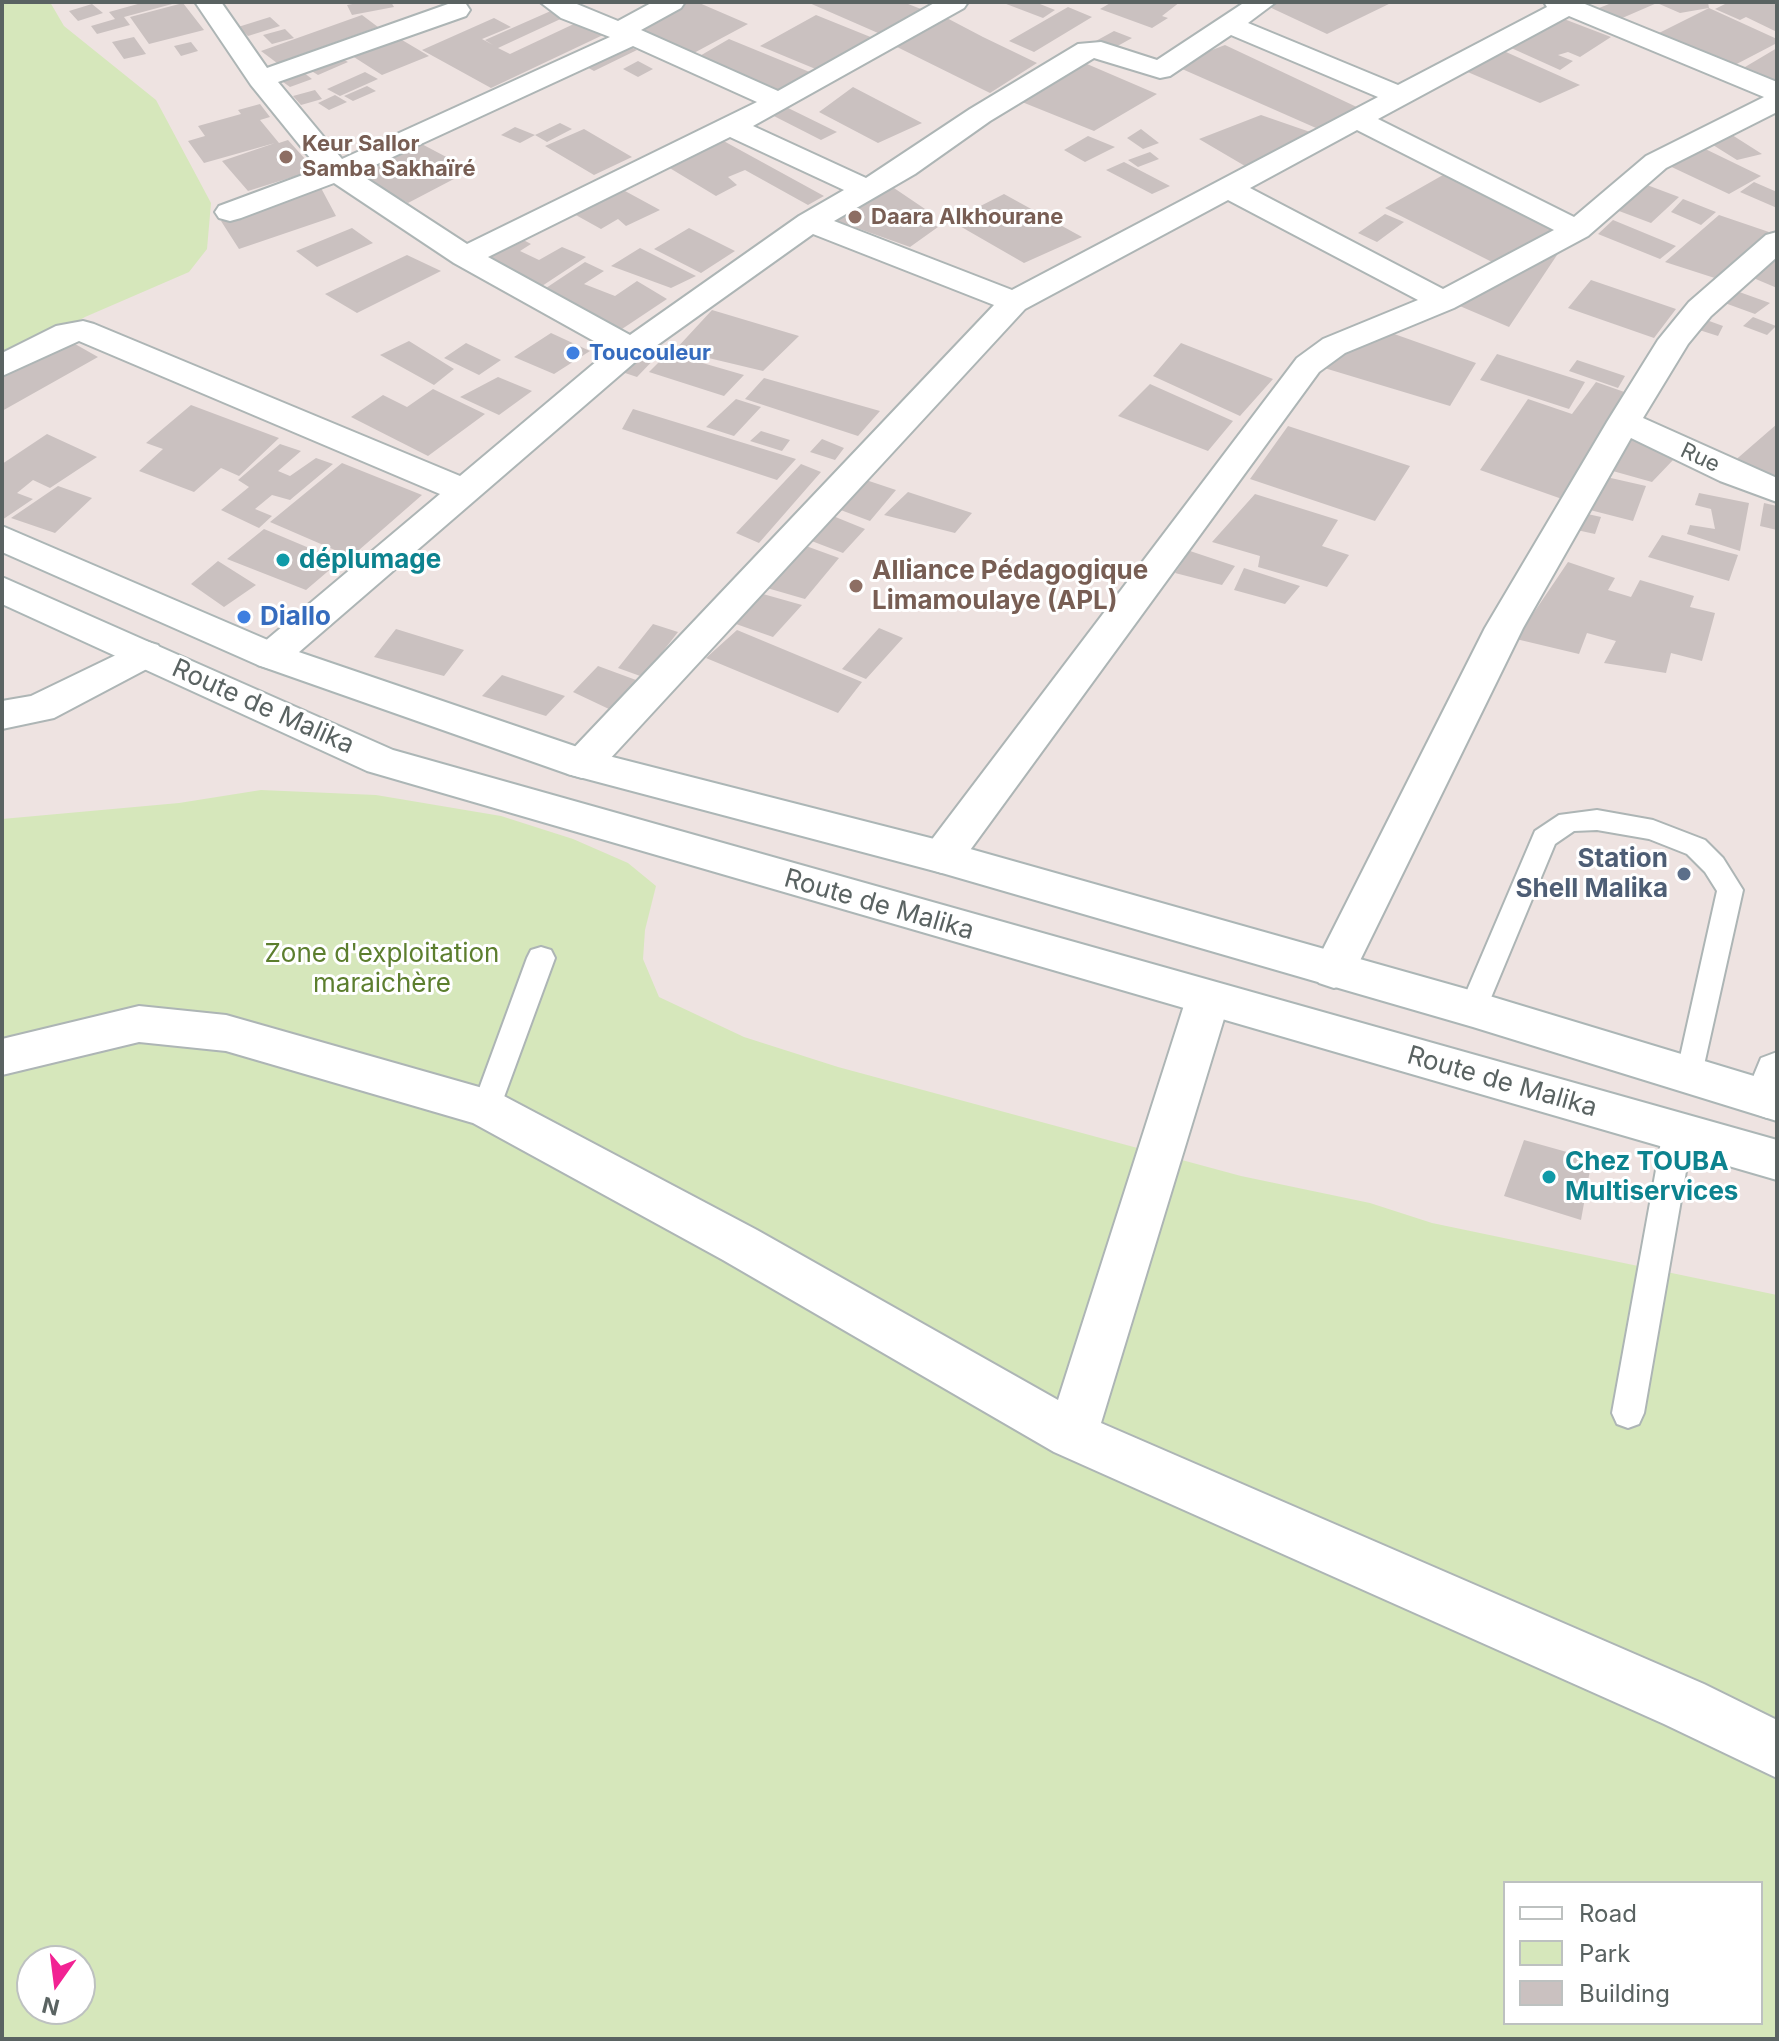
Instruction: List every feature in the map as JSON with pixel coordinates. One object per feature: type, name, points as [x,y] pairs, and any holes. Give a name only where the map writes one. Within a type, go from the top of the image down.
[{"type":"street","points":[[208,2],[261,79],[337,172],[465,257],[631,349]]},
{"type":"street","points":[[553,2],[779,102]]},
{"type":"street","points":[[230,212],[337,172],[626,34],[672,2]]},
{"type":"street","points":[[465,257],[779,102],[955,2]]},
{"type":"street","points":[[271,656],[631,349],[810,222],[905,168],[980,115],[1088,50],[1101,50],[1160,70],[1263,2]]},
{"type":"street","points":[[582,764],[1014,302],[1400,96],[1562,4],[1777,92]]},
{"type":"street","points":[[261,79],[457,10]]},
{"type":"street","points":[[1229,25],[1400,96]]},
{"type":"street","points":[[942,857],[1308,365],[1334,346],[1443,301],[1577,230],[1656,162],[1680,147],[1777,101]]},
{"type":"street","points":[[1356,119],[1577,230]]},
{"type":"street","points":[[730,126],[867,190]]},
{"type":"street","points":[[1228,188],[1443,301]]},
{"type":"street","points":[[810,222],[1014,302]]},
{"type":"street","points":[[1334,971],[1504,628],[1624,422],[1674,340],[1700,309],[1777,241]]},
{"type":"street","points":[[2,366],[67,333],[83,331],[464,491]]},
{"type":"street","name":"Rue","points":[[1624,422],[1777,491]]},
{"type":"street","name":"Route de Malika","points":[[2,538],[271,656],[582,764],[942,857],[1473,1009],[1690,1075],[1774,1091]]},
{"type":"street","name":"Route de Malika","points":[[2,589],[381,761],[1777,1160]]},
{"type":"street","points":[[2,715],[40,708],[145,654]]},
{"type":"street","points":[[1072,1435],[1208,999]]},
{"type":"street","points":[[2,1057],[139,1024],[226,1033],[486,1108],[727,1237],[1072,1435],[1684,1704],[1777,1750]]},
{"type":"lane","points":[[1473,1009],[1544,838],[1568,822],[1597,820],[1653,830],[1696,847],[1714,865],[1730,890],[1690,1075]]},
{"type":"lane","points":[[486,1108],[541,958]]},
{"type":"lane","points":[[1628,1413],[1678,1131]]},
{"type":"green space","points":[[2,2],[50,2],[64,26],[156,100],[211,203],[207,249],[189,272],[85,317],[2,365]]},
{"type":"green space","name":"Zone d'exploitation maraichère","points":[[261,790],[376,795],[501,816],[573,839],[628,863],[656,886],[645,930],[643,959],[659,997],[744,1037],[838,1067],[1241,1176],[1370,1203],[1432,1223],[1777,1295],[1777,2039],[2,2039],[2,819],[179,803]]},
{"type":"building","points":[[145,2],[176,3],[124,17],[130,25],[97,34],[91,26],[115,19],[109,12]]},
{"type":"building","points":[[391,2],[394,7],[352,15],[347,5]]},
{"type":"building","points":[[682,2],[697,2],[748,24],[692,54],[628,30]]},
{"type":"building","points":[[807,2],[903,2],[921,9],[878,33]]},
{"type":"building","points":[[1001,2],[1035,2],[1055,10],[1043,18]]},
{"type":"building","points":[[1112,2],[1180,2],[1162,16],[1168,18],[1152,28],[1100,9]]},
{"type":"building","points":[[1269,2],[1393,2],[1327,34],[1265,5]]},
{"type":"building","points":[[1614,2],[1708,2],[1709,8],[1680,13],[1657,3],[1613,22],[1589,12]]},
{"type":"building","points":[[1729,2],[1777,2],[1777,32],[1746,17],[1740,20],[1715,9]]},
{"type":"building","points":[[183,3],[204,30],[149,44],[130,17]]},
{"type":"building","points":[[92,4],[103,13],[78,21],[69,11]]},
{"type":"building","points":[[1068,7],[1092,17],[1034,52],[1009,41]]},
{"type":"building","points":[[1709,8],[1777,39],[1777,43],[1729,68],[1657,34]]},
{"type":"building","points":[[553,10],[567,16],[498,48],[510,54],[578,22],[603,35],[491,88],[422,50],[494,18],[511,27],[482,39],[493,45],[485,40]]},
{"type":"building","points":[[362,15],[378,27],[277,63],[261,51]]},
{"type":"building","points":[[816,15],[873,38],[818,70],[760,46]]},
{"type":"building","points":[[943,16],[1037,63],[990,93],[893,45]]},
{"type":"building","points":[[270,17],[280,26],[248,36],[238,27]]},
{"type":"building","points":[[1564,19],[1611,37],[1580,57],[1568,52],[1558,55],[1573,61],[1560,70],[1509,47]]},
{"type":"building","points":[[285,29],[294,38],[272,44],[263,35]]},
{"type":"building","points":[[1114,31],[1132,38],[1114,48],[1094,42]]},
{"type":"building","points":[[392,34],[429,56],[382,75],[346,52]]},
{"type":"building","points":[[134,37],[146,54],[124,59],[112,42]]},
{"type":"building","points":[[729,39],[812,73],[776,95],[698,57]]},
{"type":"building","points":[[191,42],[198,51],[181,56],[174,46]]},
{"type":"building","points":[[626,45],[637,50],[594,71],[583,65]]},
{"type":"building","points":[[1225,45],[1361,109],[1316,128],[1173,65]]},
{"type":"building","points":[[1497,48],[1580,85],[1540,103],[1456,67]]},
{"type":"building","points":[[1777,48],[1777,85],[1740,70]]},
{"type":"building","points":[[335,55],[348,62],[318,75],[305,67]]},
{"type":"building","points":[[638,61],[653,69],[638,77],[623,69]]},
{"type":"building","points":[[1080,61],[1157,94],[1094,131],[1017,100]]},
{"type":"building","points":[[299,69],[312,79],[290,87],[276,77]]},
{"type":"building","points":[[365,72],[378,79],[340,96],[327,89]]},
{"type":"building","points":[[367,86],[376,91],[353,101],[344,96]]},
{"type":"building","points":[[853,87],[922,123],[878,143],[819,112]]},
{"type":"building","points":[[315,90],[322,99],[301,105],[293,96]]},
{"type":"building","points":[[335,95],[347,102],[329,110],[318,103]]},
{"type":"building","points":[[260,104],[270,117],[260,120],[279,143],[288,140],[315,170],[248,191],[222,161],[275,143],[204,163],[188,141],[205,136],[198,126],[241,114],[238,110]]},
{"type":"building","points":[[782,105],[837,132],[821,140],[766,112]]},
{"type":"building","points":[[1261,115],[1313,133],[1245,166],[1199,139]]},
{"type":"building","points":[[560,123],[572,129],[547,142],[535,135]]},
{"type":"building","points":[[515,127],[535,135],[520,143],[501,135]]},
{"type":"building","points":[[584,129],[632,157],[594,175],[545,146]]},
{"type":"building","points":[[1141,129],[1159,143],[1143,149],[1127,138]]},
{"type":"building","points":[[1729,133],[1762,154],[1737,160],[1705,140]]},
{"type":"building","points":[[1088,136],[1115,147],[1085,162],[1064,150]]},
{"type":"building","points":[[720,139],[824,196],[808,205],[745,170],[728,177],[737,185],[716,196],[668,167]]},
{"type":"building","points":[[416,141],[471,170],[408,203],[354,172]]},
{"type":"building","points":[[1695,144],[1761,176],[1729,194],[1661,162]]},
{"type":"building","points":[[1150,152],[1159,159],[1138,167],[1128,160]]},
{"type":"building","points":[[1124,162],[1170,186],[1152,194],[1106,170]]},
{"type":"building","points":[[1443,175],[1553,229],[1496,264],[1385,208]]},
{"type":"building","points":[[1639,182],[1679,197],[1651,223],[1611,208]]},
{"type":"building","points":[[1754,182],[1777,192],[1777,208],[1740,192]]},
{"type":"building","points":[[614,185],[660,210],[626,226],[618,219],[601,229],[565,209]]},
{"type":"building","points":[[891,186],[928,211],[917,218],[938,227],[910,247],[829,218]]},
{"type":"building","points":[[321,188],[336,216],[239,249],[221,221]]},
{"type":"building","points":[[1004,194],[1082,237],[1024,263],[951,221]]},
{"type":"building","points":[[1683,199],[1716,212],[1701,225],[1671,212]]},
{"type":"building","points":[[1385,214],[1404,222],[1377,242],[1358,233]]},
{"type":"building","points":[[1719,215],[1769,232],[1724,281],[1665,262]]},
{"type":"building","points":[[1613,220],[1676,246],[1660,259],[1598,234]]},
{"type":"building","points":[[352,228],[373,243],[317,267],[296,251]]},
{"type":"building","points":[[689,228],[735,251],[701,273],[654,249]]},
{"type":"building","points":[[514,235],[531,244],[520,251],[539,260],[562,247],[586,257],[539,288],[472,257]]},
{"type":"building","points":[[640,248],[696,276],[671,288],[611,266]]},
{"type":"building","points":[[1561,249],[1509,327],[1455,304]]},
{"type":"building","points":[[407,255],[441,271],[357,313],[325,294]]},
{"type":"building","points":[[1772,258],[1777,260],[1777,288],[1751,277]]},
{"type":"building","points":[[585,262],[604,271],[584,284],[615,296],[637,281],[667,299],[622,329],[537,294]]},
{"type":"building","points":[[1591,280],[1676,309],[1654,338],[1568,308]]},
{"type":"building","points":[[1731,289],[1770,303],[1755,314],[1722,302]]},
{"type":"building","points":[[712,310],[799,336],[763,371],[675,350]]},
{"type":"building","points":[[1753,317],[1776,326],[1767,335],[1743,326]]},
{"type":"building","points":[[1701,318],[1723,326],[1718,336],[1693,328]]},
{"type":"building","points":[[1383,330],[1476,363],[1450,406],[1321,367]]},
{"type":"building","points":[[551,333],[590,351],[554,374],[514,357]]},
{"type":"building","points":[[68,340],[98,357],[2,411],[2,376]]},
{"type":"building","points":[[409,341],[454,369],[434,385],[380,355]]},
{"type":"building","points":[[466,343],[501,360],[479,375],[444,358]]},
{"type":"building","points":[[1181,343],[1273,379],[1240,416],[1153,376]]},
{"type":"building","points":[[643,346],[661,352],[637,377],[613,369]]},
{"type":"building","points":[[668,353],[744,375],[724,396],[649,372]]},
{"type":"building","points":[[1497,354],[1585,382],[1569,409],[1480,380]]},
{"type":"building","points":[[1577,360],[1625,376],[1618,388],[1569,371]]},
{"type":"building","points":[[498,377],[532,391],[499,415],[460,397]]},
{"type":"building","points":[[764,378],[880,411],[858,436],[745,399]]},
{"type":"building","points":[[1596,382],[1630,394],[1562,499],[1480,470],[1528,399],[1572,414]]},
{"type":"building","points":[[1150,384],[1233,421],[1208,451],[1118,416]]},
{"type":"building","points":[[433,389],[485,414],[428,456],[351,417],[383,395],[407,407]]},
{"type":"building","points":[[736,399],[761,407],[734,436],[706,427]]},
{"type":"building","points":[[191,405],[279,438],[239,476],[221,468],[194,492],[139,471],[163,449],[146,443]]},
{"type":"building","points":[[633,409],[796,459],[777,480],[622,429]]},
{"type":"building","points":[[1777,424],[1777,483],[1732,463]]},
{"type":"building","points":[[1288,426],[1410,466],[1375,521],[1250,479]]},
{"type":"building","points":[[761,431],[790,440],[782,451],[750,441]]},
{"type":"building","points":[[47,434],[97,457],[50,488],[33,480],[17,493],[33,499],[2,520],[2,464]]},
{"type":"building","points":[[822,439],[844,448],[835,460],[810,452]]},
{"type":"building","points":[[1630,439],[1674,459],[1652,482],[1602,468]]},
{"type":"building","points":[[280,444],[301,451],[278,471],[290,476],[316,458],[333,464],[290,500],[272,495],[255,509],[272,516],[259,528],[221,510],[249,487],[238,480]]},
{"type":"building","points":[[342,463],[422,495],[351,557],[270,522]]},
{"type":"building","points":[[801,464],[821,472],[759,543],[736,533]]},
{"type":"building","points":[[1602,476],[1646,486],[1633,521],[1590,510]]},
{"type":"building","points":[[863,479],[896,490],[870,521],[838,509]]},
{"type":"building","points":[[58,486],[92,498],[55,533],[11,518]]},
{"type":"building","points":[[908,492],[972,513],[955,533],[884,515]]},
{"type":"building","points":[[1699,493],[1749,503],[1740,551],[1687,534],[1690,525],[1715,529],[1711,509],[1695,505]]},
{"type":"building","points":[[1255,494],[1338,520],[1322,546],[1349,555],[1327,587],[1258,567],[1260,556],[1212,542]]},
{"type":"building","points":[[1764,503],[1777,506],[1777,530],[1760,526]]},
{"type":"building","points":[[1583,513],[1601,517],[1595,534],[1572,529]]},
{"type":"building","points":[[833,516],[865,529],[843,553],[809,540]]},
{"type":"building","name":"déplumage","points":[[264,529],[340,561],[306,590],[227,559]]},
{"type":"building","points":[[1662,535],[1738,555],[1729,581],[1648,557]]},
{"type":"building","points":[[806,546],[839,558],[805,599],[767,588]]},
{"type":"building","points":[[1190,551],[1235,566],[1222,585],[1175,573]]},
{"type":"building","points":[[218,561],[256,585],[224,607],[191,584]]},
{"type":"building","points":[[1568,562],[1615,578],[1608,590],[1631,597],[1640,580],[1694,596],[1690,607],[1715,613],[1702,661],[1671,653],[1666,673],[1604,663],[1616,641],[1587,633],[1579,654],[1516,639]]},
{"type":"building","points":[[1244,568],[1300,586],[1285,604],[1234,590]]},
{"type":"building","points":[[763,594],[802,605],[773,637],[736,624]]},
{"type":"building","points":[[653,624],[678,632],[643,677],[618,668]]},
{"type":"building","points":[[879,628],[903,638],[866,679],[842,669]]},
{"type":"building","points":[[396,629],[464,650],[444,676],[374,657]]},
{"type":"building","points":[[737,630],[862,682],[838,713],[706,658]]},
{"type":"building","points":[[598,666],[636,680],[611,710],[573,692]]},
{"type":"building","points":[[502,675],[565,696],[546,716],[482,696]]},
{"type":"building","name":"Chez TOUBA Multiservices","points":[[1524,1140],[1592,1159],[1581,1220],[1504,1196]]},
{"type":"place","name":"Keur Sallor Samba Sakhaïré","points":[[286,157]]},
{"type":"place","name":"Daara Alkhourane","points":[[855,217]]},
{"type":"place","name":"Toucouleur","points":[[573,353]]},
{"type":"place","name":"déplumage","points":[[283,560]]},
{"type":"place","name":"Alliance Pédagogique Limamoulaye (APL)","points":[[856,586]]},
{"type":"place","name":"Diallo","points":[[244,617]]},
{"type":"place","name":"Station Shell Malika","points":[[1684,874]]},
{"type":"place","name":"Chez TOUBA Multiservices","points":[[1549,1177]]}]
